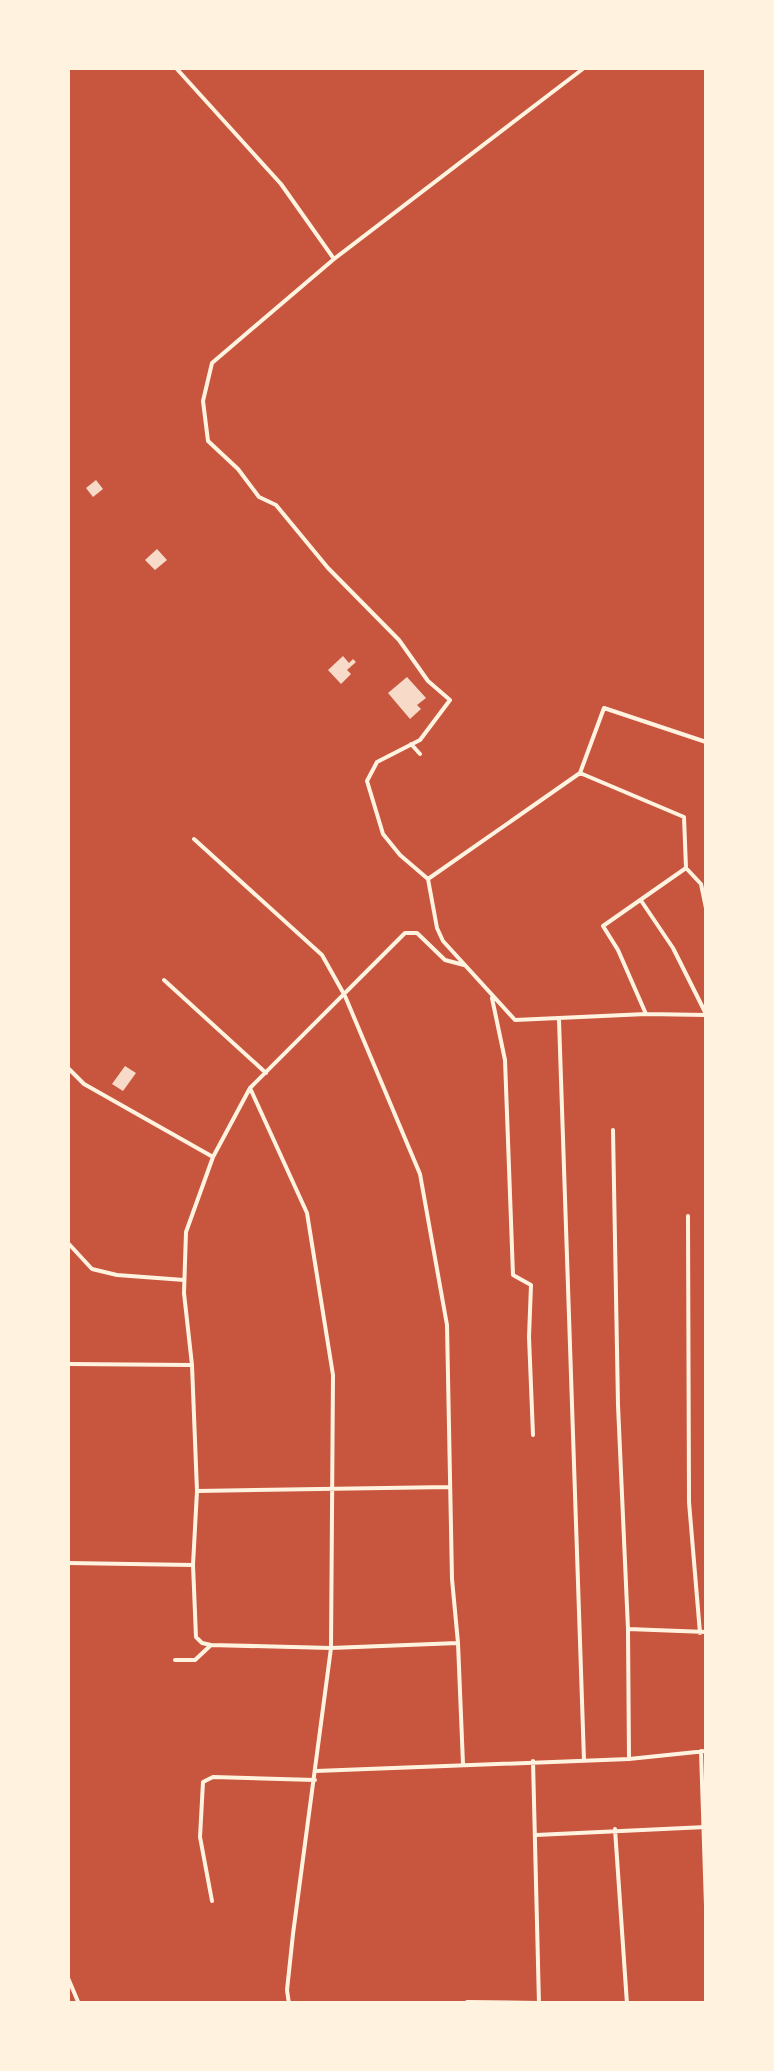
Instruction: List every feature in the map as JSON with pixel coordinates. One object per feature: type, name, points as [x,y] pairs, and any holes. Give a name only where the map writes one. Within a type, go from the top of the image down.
[{"type":"street","points":[[176,68],[281,184],[334,259]]},
{"type":"street","points":[[584,68],[334,259],[212,363],[203,401],[208,441],[259,497],[276,505],[328,568],[399,640],[428,680],[450,700],[420,740],[376,762],[368,781],[383,834],[428,879],[437,928],[464,965],[516,1020],[706,1015],[673,948],[641,900]]},
{"type":"street","points":[[428,879],[580,773],[604,708],[706,742]]},
{"type":"street","points":[[411,744],[420,754]]},
{"type":"street","points":[[580,773],[684,817],[686,868],[701,884],[706,908]]},
{"type":"street","points":[[194,840],[322,954],[345,996],[420,1174],[446,1325],[452,1579],[463,1764]]},
{"type":"street","points":[[646,1014],[603,926],[686,868]]},
{"type":"street","points":[[458,1643],[331,1648],[211,1645],[196,1637],[193,1565],[197,1491],[184,1280],[186,1232],[213,1157],[250,1088],[410,932],[445,960],[464,965]]},
{"type":"street","points":[[164,980],[266,1073]]},
{"type":"street","points":[[491,994],[505,1060],[513,1276],[531,1284],[529,1337],[534,1435]]},
{"type":"street","points":[[559,1020],[584,1760]]},
{"type":"street","points":[[68,1068],[84,1084],[213,1157]]},
{"type":"street","points":[[250,1088],[307,1214],[333,1375],[331,1648],[293,1934],[289,2004]]},
{"type":"street","points":[[613,1130],[629,1760]]},
{"type":"street","points":[[628,1629],[704,1632],[689,1502],[688,1216]]},
{"type":"street","points":[[68,1243],[92,1269],[184,1280]]},
{"type":"street","points":[[68,1364],[192,1365]]},
{"type":"street","points":[[197,1491],[450,1487]]},
{"type":"street","points":[[68,1564],[193,1565]]},
{"type":"street","points":[[175,1660],[195,1660],[211,1645]]},
{"type":"street","points":[[316,1771],[629,1760],[704,1751],[706,1906]]},
{"type":"street","points":[[467,2002],[539,2003],[533,1761]]},
{"type":"street","points":[[212,1900],[200,1837],[203,1782],[213,1777],[315,1780]]},
{"type":"street","points":[[534,1835],[705,1827]]},
{"type":"street","points":[[615,1829],[627,2004]]},
{"type":"street","points":[[68,1978],[78,2004]]},
{"type":"building","points":[[96,480],[103,489],[93,497],[86,488]]},
{"type":"building","points":[[157,549],[167,560],[155,570],[145,560]]},
{"type":"building","points":[[343,656],[349,663],[353,659],[356,662],[341,684],[328,670]]},
{"type":"building","points":[[407,677],[426,698],[410,719],[388,693]]},
{"type":"building","points":[[125,1066],[136,1073],[123,1091],[112,1084]]}]
